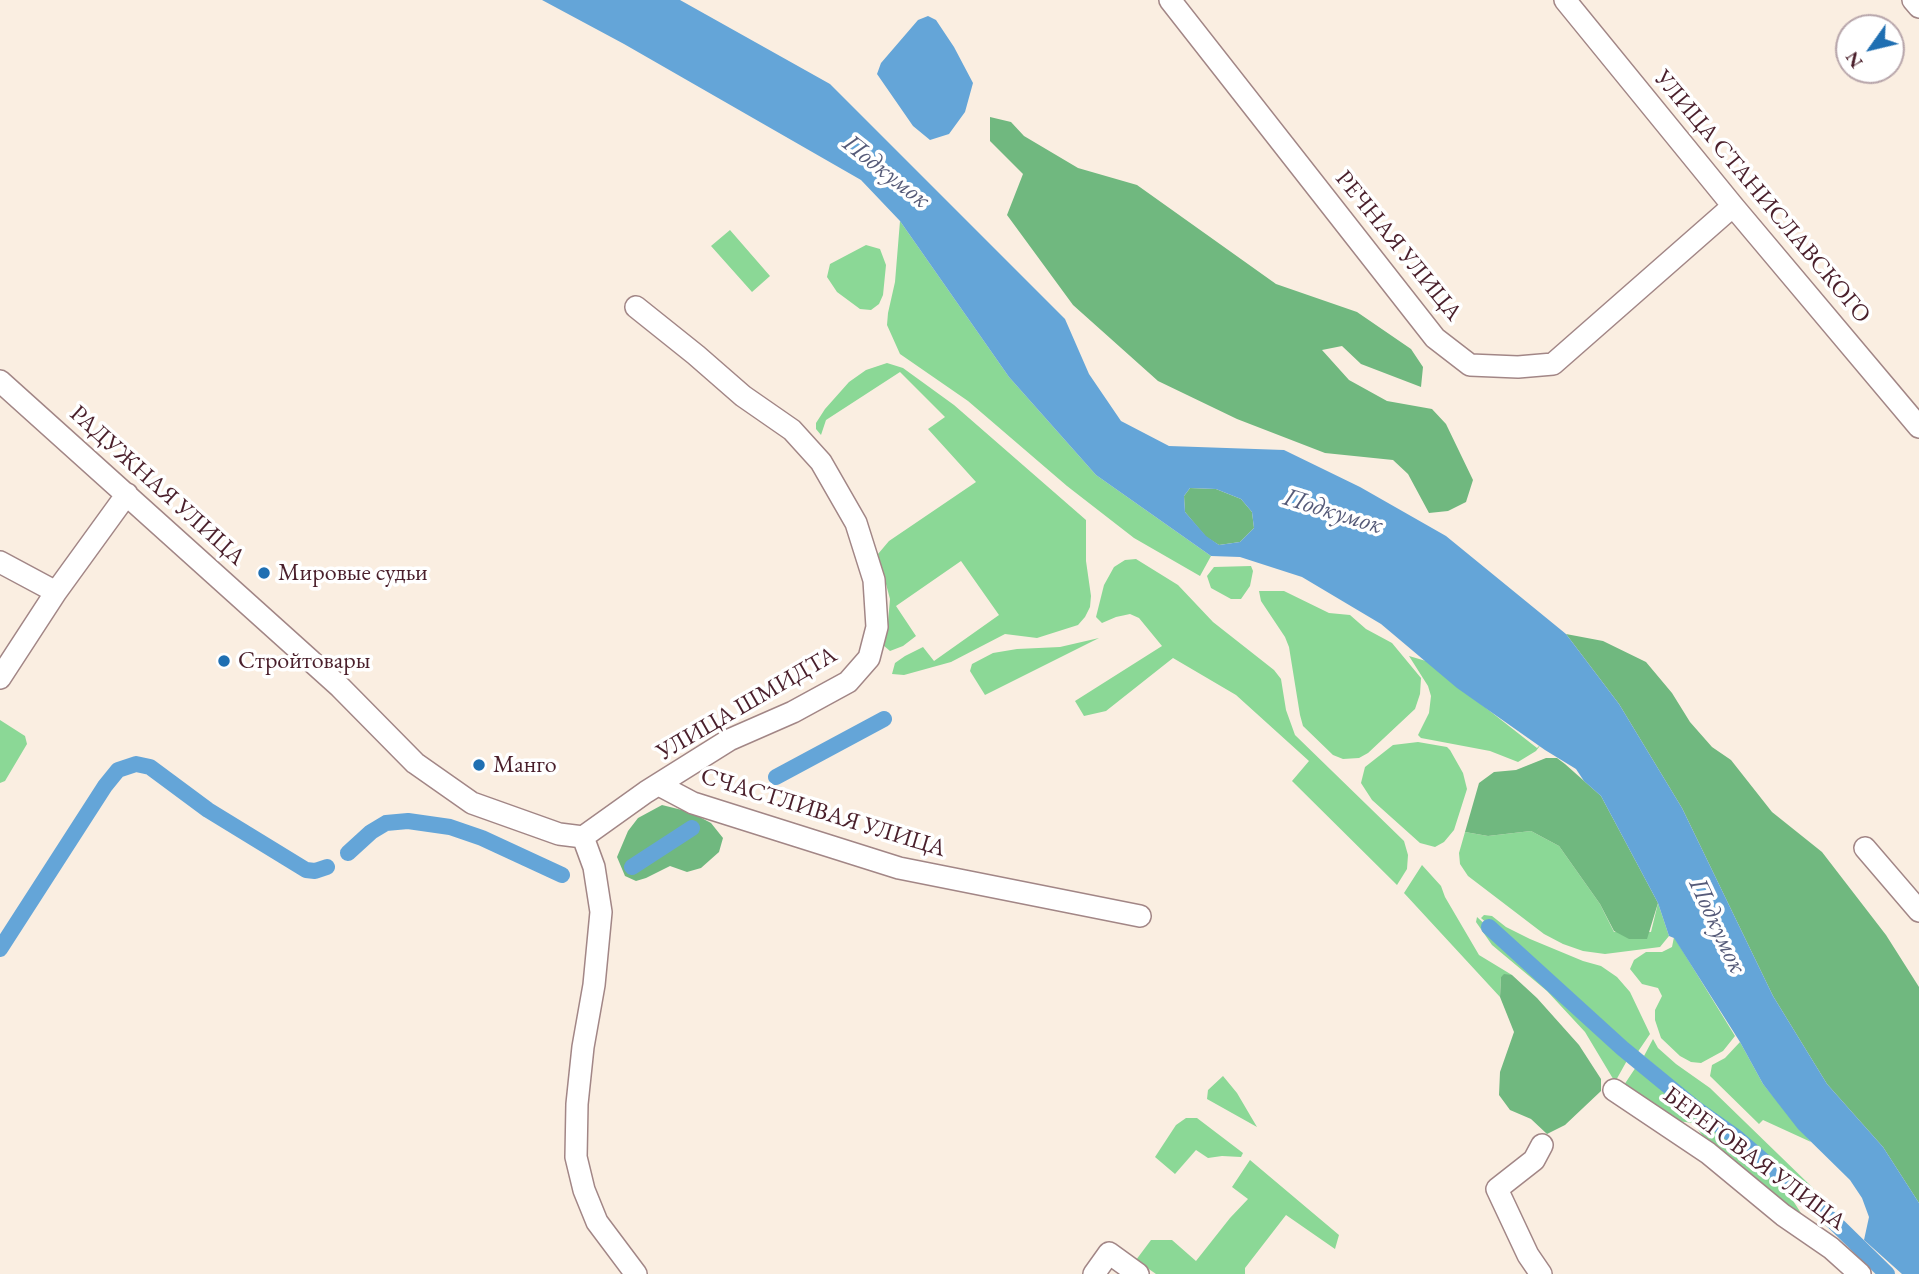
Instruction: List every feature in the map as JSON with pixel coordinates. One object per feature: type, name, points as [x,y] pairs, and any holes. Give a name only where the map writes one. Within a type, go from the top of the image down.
[{"type":"street","name":"РЕЧНАЯ УЛИЦА","points":[[1170,0],[1435,338],[1470,365],[1518,367],[1553,364],[1733,206]]},
{"type":"street","name":"УЛИЦА СТАНИСЛАВСКОГО","points":[[1565,0],[1733,206],[1919,427]]},
{"type":"street","points":[[1913,0],[1919,7]]},
{"type":"street","name":"УЛИЦА ШМИДТА","points":[[583,837],[729,740],[793,712],[848,682],[869,658],[877,627],[874,580],[856,523],[821,462],[792,430],[743,396],[635,307]]},
{"type":"street","name":"РАДУЖНАЯ УЛИЦА","points":[[0,380],[340,687],[415,763],[472,803],[559,834],[583,837]]},
{"type":"street","points":[[0,678],[56,592],[127,494]]},
{"type":"street","points":[[0,562],[56,592]]},
{"type":"street","name":"СЧАСТЛИВАЯ УЛИЦА","points":[[659,785],[693,803],[898,868],[1140,916]]},
{"type":"street","points":[[583,837],[594,867],[601,912],[594,985],[578,1092],[576,1157],[584,1190],[597,1223],[636,1274]]},
{"type":"street","points":[[1865,848],[1919,911]]},
{"type":"street","name":"БЕРЕГОВАЯ УЛИЦА","points":[[1614,1090],[1708,1153],[1783,1215],[1831,1248],[1860,1274]]},
{"type":"street","points":[[1541,1274],[1528,1255],[1497,1189],[1534,1160],[1542,1145]]},
{"type":"street","points":[[1094,1274],[1108,1253],[1138,1274]]},
{"type":"green space","points":[[990,117],[1011,122],[1024,136],[1078,168],[1137,185],[1276,284],[1357,312],[1411,349],[1423,367],[1421,387],[1361,364],[1342,346],[1322,350],[1349,380],[1387,401],[1432,409],[1446,424],[1473,480],[1466,502],[1448,511],[1429,513],[1408,474],[1393,460],[1325,453],[1237,419],[1158,381],[1073,305],[1007,215],[1023,174],[990,141]]},
{"type":"green space","points":[[900,221],[1009,377],[1096,475],[1211,556],[1200,576],[1134,538],[1067,486],[968,401],[900,354],[887,325],[895,282]]},
{"type":"green space","points":[[730,230],[770,276],[752,292],[711,246]]},
{"type":"green space","points":[[866,245],[880,249],[886,265],[883,295],[879,304],[871,310],[860,309],[837,292],[827,277],[830,264]]},
{"type":"green space","points":[[887,363],[903,368],[954,405],[1086,520],[1086,561],[1091,596],[1090,607],[1078,625],[1037,638],[1005,634],[951,662],[904,675],[892,674],[895,663],[905,656],[923,647],[934,661],[999,615],[961,561],[896,606],[916,636],[903,646],[890,651],[883,645],[890,599],[878,554],[889,541],[976,482],[928,429],[945,417],[900,372],[826,420],[821,435],[816,429],[816,423],[825,409],[849,382],[866,370]]},
{"type":"green space","points":[[1190,488],[1216,489],[1241,499],[1252,512],[1254,528],[1240,542],[1219,545],[1206,537],[1185,512],[1184,496]]},
{"type":"green space","points":[[1136,559],[1178,585],[1213,622],[1274,670],[1281,679],[1286,710],[1295,735],[1404,841],[1408,855],[1407,869],[1397,885],[1292,781],[1309,761],[1236,695],[1173,658],[1106,711],[1084,716],[1075,701],[1162,646],[1139,618],[1130,614],[1102,623],[1096,617],[1104,585],[1114,567],[1125,560]]},
{"type":"green space","points":[[1251,566],[1253,571],[1250,586],[1241,599],[1231,599],[1211,588],[1207,576],[1214,567]]},
{"type":"green space","points":[[1259,591],[1284,591],[1329,613],[1350,615],[1366,629],[1392,643],[1421,678],[1415,709],[1368,753],[1359,758],[1343,759],[1333,755],[1303,726],[1289,647],[1261,601]]},
{"type":"green space","points":[[1566,634],[1603,641],[1646,662],[1672,693],[1690,722],[1712,747],[1731,760],[1772,812],[1822,852],[1886,935],[1919,987],[1919,1203],[1883,1147],[1827,1084],[1773,996],[1682,808],[1619,704]]},
{"type":"green space","points":[[1099,638],[985,695],[970,671],[972,664],[993,653],[1060,647]]},
{"type":"green space","points":[[1409,656],[1426,661],[1537,748],[1542,743],[1536,751],[1518,762],[1490,751],[1421,738],[1418,735],[1429,713],[1431,696],[1428,686]]},
{"type":"green space","points":[[0,720],[25,736],[27,744],[5,781],[0,783]]},
{"type":"green space","points":[[1418,742],[1447,747],[1463,773],[1467,789],[1454,830],[1444,842],[1435,847],[1420,843],[1372,800],[1361,783],[1365,767],[1393,745]]},
{"type":"green space","points":[[1546,758],[1557,758],[1601,796],[1658,903],[1647,939],[1629,939],[1614,931],[1600,904],[1559,846],[1531,831],[1488,836],[1465,832],[1479,783],[1494,772],[1516,770]]},
{"type":"green space","points":[[662,805],[690,812],[711,823],[723,838],[719,852],[701,868],[687,872],[670,866],[636,881],[625,876],[617,857],[628,831],[638,818]]},
{"type":"green space","points":[[1531,831],[1559,846],[1600,904],[1614,932],[1651,932],[1658,903],[1669,936],[1660,947],[1605,954],[1583,951],[1563,944],[1544,934],[1468,876],[1460,864],[1459,853],[1465,832],[1488,836]]},
{"type":"green space","points":[[1422,865],[1441,886],[1479,955],[1512,975],[1501,977],[1500,997],[1404,893]]},
{"type":"green space","points":[[1484,915],[1492,916],[1506,927],[1530,939],[1601,966],[1617,977],[1630,992],[1650,1034],[1635,1056],[1481,918]]},
{"type":"green space","points":[[1477,917],[1629,1057],[1615,1082],[1585,1032],[1547,991],[1492,945],[1476,922]]},
{"type":"green space","points":[[1674,937],[1735,1036],[1723,1051],[1701,1063],[1691,1062],[1680,1056],[1661,1038],[1655,1010],[1662,996],[1658,988],[1642,984],[1630,969],[1634,960],[1646,952],[1662,952],[1672,947]]},
{"type":"green space","points":[[1504,974],[1512,975],[1537,998],[1579,1045],[1601,1079],[1601,1091],[1565,1125],[1547,1134],[1531,1119],[1510,1110],[1499,1095],[1500,1072],[1514,1032],[1500,997],[1501,977]]},
{"type":"green space","points":[[1653,1039],[1658,1048],[1710,1088],[1813,1188],[1825,1212],[1644,1056]]},
{"type":"green space","points":[[1740,1042],[1763,1084],[1811,1142],[1763,1120],[1759,1124],[1710,1076],[1712,1065],[1725,1058]]},
{"type":"green space","points":[[1640,1061],[1788,1193],[1810,1227],[1713,1149],[1693,1123],[1677,1121],[1624,1085]]},
{"type":"green space","points":[[1223,1076],[1237,1093],[1257,1127],[1207,1099],[1208,1090]]},
{"type":"green space","points":[[1186,1118],[1197,1118],[1243,1153],[1241,1157],[1208,1158],[1196,1150],[1175,1174],[1155,1157],[1176,1125]]},
{"type":"green space","points":[[1250,1160],[1339,1235],[1335,1249],[1286,1215],[1245,1268],[1245,1274],[1156,1274],[1136,1260],[1151,1240],[1172,1240],[1196,1261],[1248,1199],[1232,1187]]},
{"type":"water","name":"Подкумок","points":[[542,0],[680,0],[830,84],[1065,319],[1089,374],[1121,421],[1169,446],[1284,450],[1360,487],[1446,536],[1566,634],[1619,704],[1682,808],[1773,996],[1827,1084],[1883,1147],[1919,1203],[1919,1274],[1902,1274],[1864,1240],[1869,1217],[1862,1198],[1850,1180],[1798,1129],[1763,1084],[1740,1042],[1674,938],[1669,936],[1658,903],[1601,796],[1584,781],[1576,769],[1457,688],[1381,624],[1302,577],[1240,557],[1211,556],[1096,475],[1009,377],[900,221],[861,180]],"holes":[[[1190,488],[1216,489],[1241,499],[1252,512],[1254,528],[1240,542],[1219,545],[1206,536],[1185,512],[1184,496]]]},
{"type":"water","points":[[928,16],[936,20],[973,83],[965,112],[949,134],[930,140],[913,126],[877,74],[881,63],[918,20]]},
{"type":"water","points":[[1849,1231],[1892,1274],[1882,1274],[1844,1236]]},
{"type":"waterway","points":[[776,777],[884,719]]},
{"type":"waterway","points":[[0,949],[105,786],[118,770],[136,764],[150,767],[208,810],[306,870],[315,871],[327,867]]},
{"type":"waterway","points":[[348,853],[371,832],[386,823],[408,821],[450,827],[482,838],[562,875]]},
{"type":"waterway","points":[[632,867],[692,828]]},
{"type":"waterway","points":[[1489,927],[1622,1048],[1695,1108],[1736,1137],[1836,1224],[1887,1274]]},
{"type":"place","name":"Мировые судьи","points":[[264,573]]},
{"type":"place","name":"Стройтовары","points":[[224,661]]},
{"type":"place","name":"Манго","points":[[479,765]]}]
